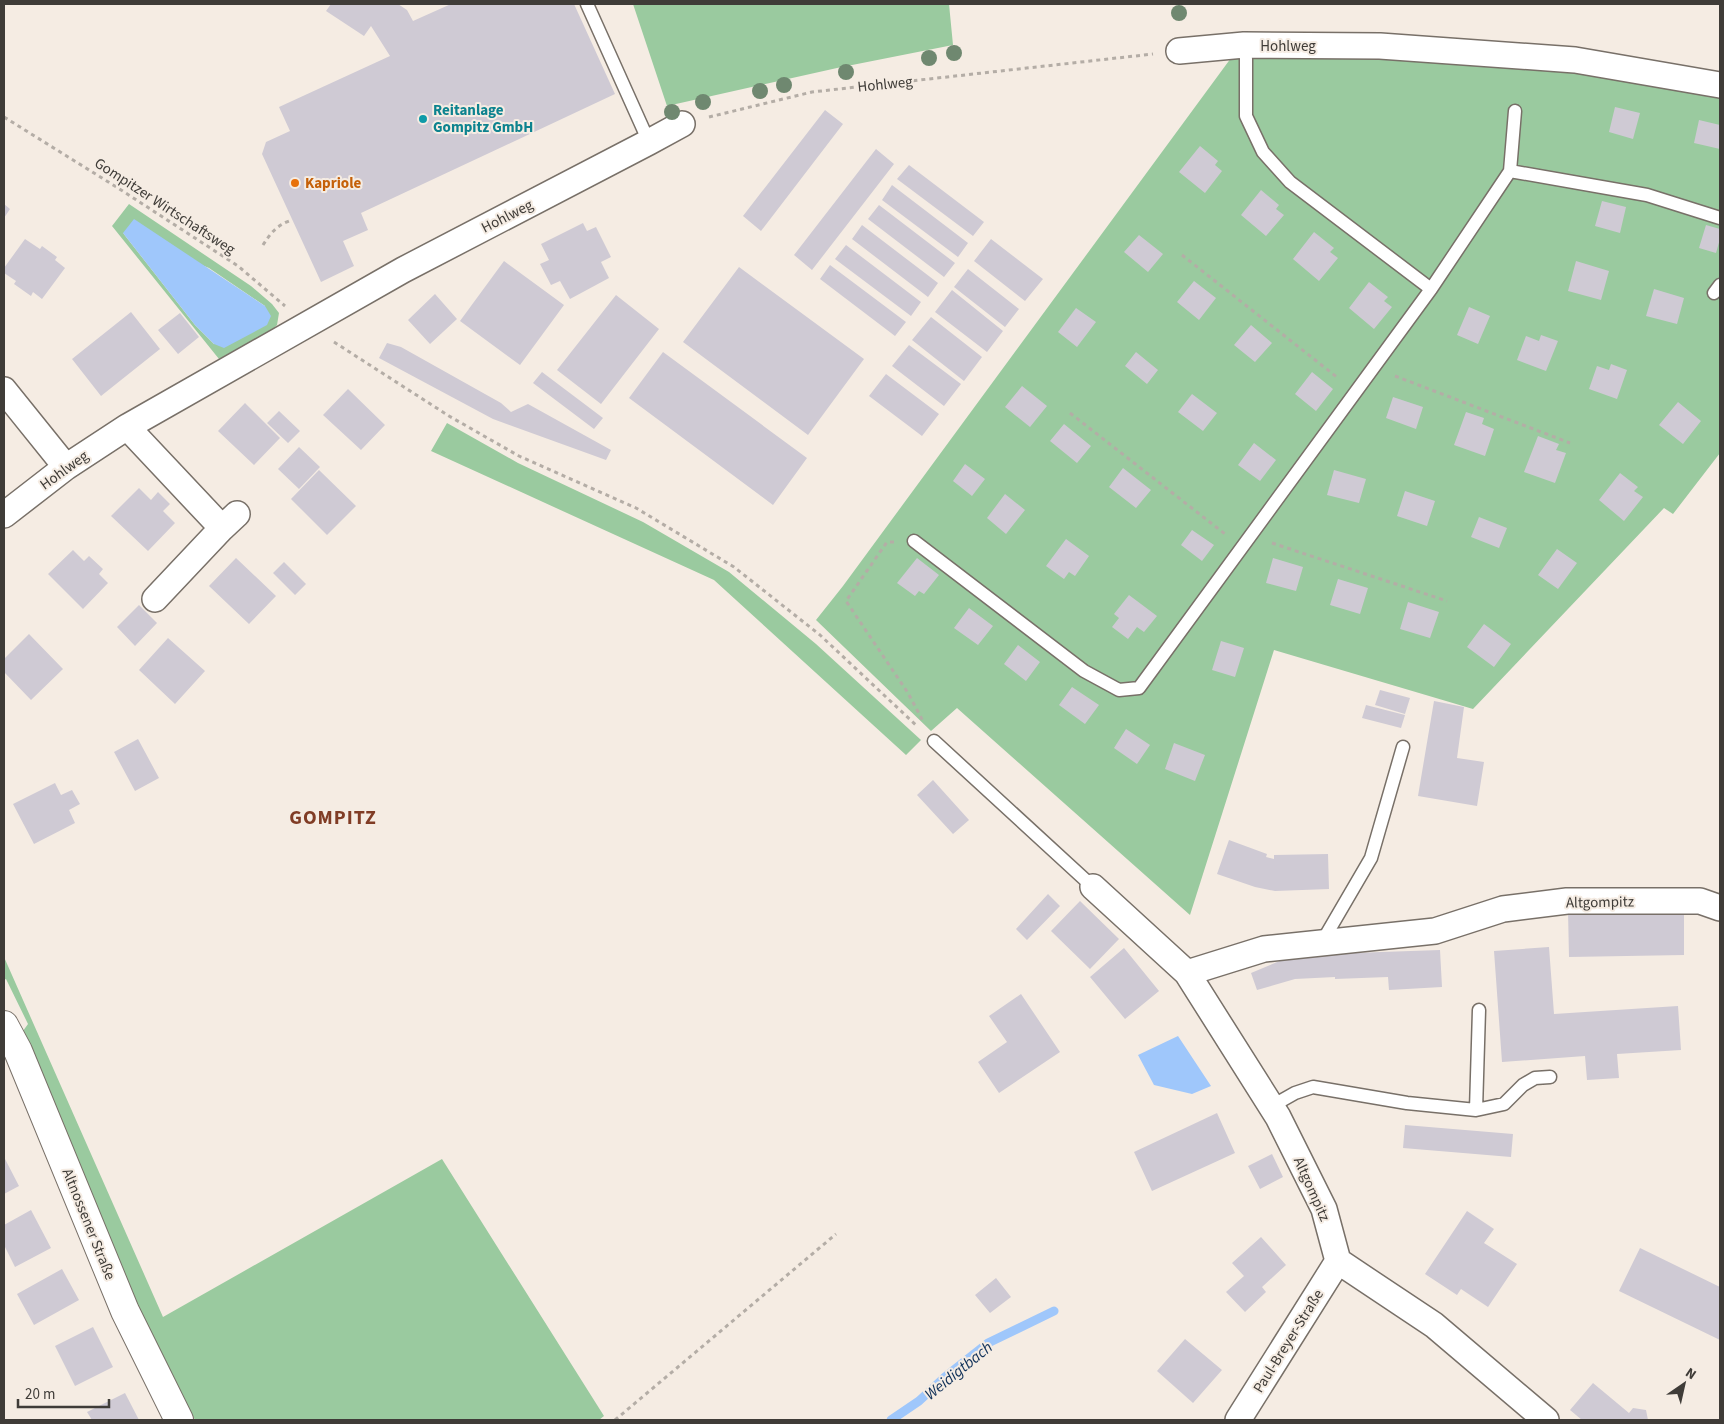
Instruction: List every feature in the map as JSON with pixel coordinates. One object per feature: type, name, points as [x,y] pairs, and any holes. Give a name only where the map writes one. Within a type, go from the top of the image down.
[{"type":"street","name":"Hohlweg","points":[[1179,51],[1244,45],[1380,46],[1575,60],[1720,85]]},
{"type":"street","name":"Hohlweg","points":[[4,515],[66,466],[127,427],[403,270],[682,124]]},
{"type":"street","points":[[4,390],[66,466]]},
{"type":"street","points":[[127,427],[230,521],[155,599]]},
{"type":"street","name":"Altgompitz","points":[[1093,887],[1187,974],[1272,1106],[1324,1209],[1338,1261]]},
{"type":"street","name":"Altgompitz","points":[[1187,974],[1264,949],[1434,931],[1503,909],[1567,902],[1700,901],[1720,908]]},
{"type":"street","name":"Altnossener Straße","points":[[4,1025],[18,1051],[124,1311],[180,1420]]},
{"type":"street","points":[[1338,1261],[1434,1325],[1546,1420]]},
{"type":"street","name":"Paul-Breyer-Straße","points":[[1238,1420],[1338,1261]]},
{"type":"lane","points":[[587,4],[649,142]]},
{"type":"lane","points":[[1244,45],[1246,59],[1246,116],[1262,152],[1290,182],[1430,289]]},
{"type":"lane","points":[[914,541],[1084,671],[1119,690],[1139,688],[1430,289],[1510,171],[1515,111]]},
{"type":"lane","points":[[1510,171],[1647,195],[1720,218]]},
{"type":"lane","points":[[934,741],[1093,887]]},
{"type":"lane","points":[[1322,942],[1371,858],[1403,747]]},
{"type":"lane","points":[[1476,1110],[1479,1010]]},
{"type":"lane","points":[[1272,1106],[1295,1093],[1313,1088],[1407,1103],[1476,1110],[1504,1104],[1523,1085],[1534,1078],[1550,1077]]},
{"type":"path","name":"Hohlweg","points":[[682,124],[812,92],[1179,51]]},
{"type":"path","name":"Gompitzer Wirtschaftsweg","points":[[4,117],[238,266],[306,324],[449,416],[518,456],[636,508],[734,566],[820,635],[934,741]]},
{"type":"path","points":[[263,245],[271,233],[289,220]]},
{"type":"path","points":[[1182,255],[1355,392]]},
{"type":"path","points":[[1373,368],[1570,443]]},
{"type":"path","points":[[1070,413],[1242,547]]},
{"type":"path","points":[[1250,535],[1448,601]]},
{"type":"path","points":[[914,541],[887,542],[846,602],[908,693],[934,741]]},
{"type":"path","points":[[615,1420],[836,1234]]},
{"type":"green space","points":[[633,4],[949,4],[953,45],[837,68],[667,106]]},
{"type":"green space","points":[[1377,54],[1577,71],[1720,97],[1720,453],[1673,514],[1664,508],[1473,709],[1274,650],[1190,915],[957,708],[931,731],[816,620],[843,586],[1231,58]]},
{"type":"green space","points":[[129,204],[251,286],[272,304],[279,313],[277,325],[269,333],[219,359],[112,226]],"holes":[[[123,233],[209,268],[265,306],[214,344],[195,325]]]},
{"type":"green space","points":[[447,423],[518,463],[643,522],[729,572],[816,644],[921,740],[906,755],[714,580],[431,451]]},
{"type":"green space","points":[[4,957],[163,1317],[442,1159],[604,1416],[599,1420],[195,1420],[143,1322],[23,1031],[28,1024],[6,979],[4,980]]},
{"type":"water","points":[[134,219],[265,306],[271,316],[267,325],[224,348],[214,344],[195,325],[123,233]]},
{"type":"water","points":[[1178,1036],[1211,1086],[1192,1094],[1154,1085],[1138,1055]]},
{"type":"building","name":"Reitanlage Gompitz GmbH","points":[[331,4],[398,4],[407,10],[413,21],[451,4],[574,4],[615,94],[361,213],[368,230],[343,241],[354,266],[321,282],[262,154],[266,142],[290,131],[279,107],[390,56],[371,26],[364,36],[326,11]]},
{"type":"building","points":[[1615,107],[1640,113],[1633,139],[1609,132]]},
{"type":"building","points":[[825,110],[843,124],[761,231],[743,216]]},
{"type":"building","points":[[1699,120],[1720,125],[1720,149],[1694,143]]},
{"type":"building","points":[[1200,146],[1218,161],[1215,165],[1222,171],[1205,193],[1179,172]]},
{"type":"building","points":[[876,149],[894,164],[812,270],[794,255]]},
{"type":"building","points":[[909,165],[984,222],[973,236],[897,179]]},
{"type":"building","points":[[892,185],[968,243],[958,257],[882,200]]},
{"type":"building","points":[[1261,190],[1279,205],[1276,209],[1284,215],[1266,236],[1241,215]]},
{"type":"building","points":[[1602,201],[1626,207],[1620,233],[1595,226]]},
{"type":"building","points":[[4,204],[10,209],[4,218]]},
{"type":"building","points":[[879,205],[955,263],[944,277],[868,219]]},
{"type":"building","points":[[583,223],[587,231],[596,227],[611,257],[601,262],[609,278],[570,299],[560,281],[551,285],[540,264],[549,260],[541,244]]},
{"type":"building","points":[[862,225],[938,283],[928,297],[852,239]]},
{"type":"building","points":[[1706,225],[1720,229],[1720,239],[1716,253],[1699,248]]},
{"type":"building","points":[[1314,232],[1334,248],[1330,252],[1338,258],[1319,281],[1293,259]]},
{"type":"building","points":[[1139,235],[1163,254],[1148,272],[1124,252]]},
{"type":"building","points":[[25,239],[40,249],[42,246],[57,257],[55,260],[65,268],[42,299],[33,292],[31,296],[14,284],[16,281],[4,273],[4,268]]},
{"type":"building","points":[[991,239],[1043,279],[1025,301],[974,261]]},
{"type":"building","points":[[846,245],[921,302],[911,316],[835,259]]},
{"type":"building","points":[[504,261],[564,305],[520,365],[460,321]]},
{"type":"building","points":[[1576,261],[1609,271],[1601,300],[1568,291]]},
{"type":"building","points":[[830,265],[906,322],[895,336],[820,279]]},
{"type":"building","points":[[739,267],[864,359],[808,435],[683,342]]},
{"type":"building","points":[[968,269],[1019,309],[1005,327],[954,287]]},
{"type":"building","points":[[1194,281],[1216,298],[1199,320],[1177,302]]},
{"type":"building","points":[[1369,282],[1388,297],[1384,301],[1392,307],[1374,329],[1349,308]]},
{"type":"building","points":[[1654,289],[1684,298],[1677,324],[1646,316]]},
{"type":"building","points":[[952,290],[1003,331],[987,352],[935,312]]},
{"type":"building","points":[[435,294],[457,319],[430,344],[408,320]]},
{"type":"building","points":[[616,295],[659,329],[601,404],[557,370]]},
{"type":"building","points":[[1469,307],[1490,316],[1478,344],[1457,335]]},
{"type":"building","points":[[1076,308],[1096,322],[1077,347],[1058,332]]},
{"type":"building","points":[[131,312],[160,349],[101,396],[72,359]]},
{"type":"building","points":[[180,313],[199,337],[178,354],[158,330]]},
{"type":"building","points":[[931,317],[982,357],[964,381],[912,340]]},
{"type":"building","points":[[1251,325],[1272,343],[1255,362],[1234,345]]},
{"type":"building","points":[[1541,335],[1558,341],[1546,371],[1517,360],[1526,336],[1539,341]]},
{"type":"building","points":[[387,343],[401,347],[501,403],[511,412],[528,404],[611,450],[606,460],[493,419],[379,358]]},
{"type":"building","points":[[909,345],[961,384],[944,406],[892,366]]},
{"type":"building","points":[[663,352],[807,458],[773,505],[629,398]]},
{"type":"building","points":[[1136,352],[1158,370],[1147,384],[1125,366]]},
{"type":"building","points":[[1611,364],[1627,370],[1617,399],[1589,389],[1597,366],[1609,370]]},
{"type":"building","points":[[542,372],[603,418],[594,429],[533,383]]},
{"type":"building","points":[[1312,372],[1333,389],[1316,411],[1295,394]]},
{"type":"building","points":[[886,374],[939,414],[922,436],[869,396]]},
{"type":"building","points":[[1022,386],[1047,406],[1030,427],[1005,407]]},
{"type":"building","points":[[348,389],[385,425],[361,450],[323,415]]},
{"type":"building","points":[[1192,394],[1217,413],[1203,431],[1178,412]]},
{"type":"building","points":[[1393,397],[1423,407],[1416,429],[1386,418]]},
{"type":"building","points":[[1678,402],[1701,421],[1683,444],[1659,425]]},
{"type":"building","points":[[245,403],[280,438],[254,465],[218,431]]},
{"type":"building","points":[[279,411],[300,431],[288,443],[267,423]]},
{"type":"building","points":[[1466,412],[1484,418],[1482,424],[1494,429],[1485,456],[1454,445]]},
{"type":"building","points":[[1064,424],[1091,446],[1077,463],[1050,441]]},
{"type":"building","points":[[1538,436],[1559,444],[1556,450],[1566,453],[1555,483],[1524,472]]},
{"type":"building","points":[[1254,443],[1276,460],[1260,481],[1238,465]]},
{"type":"building","points":[[299,447],[320,467],[299,489],[278,469]]},
{"type":"building","points":[[965,464],[985,479],[972,496],[953,481]]},
{"type":"building","points":[[1123,468],[1151,490],[1136,508],[1109,487]]},
{"type":"building","points":[[319,470],[356,506],[327,535],[291,499]]},
{"type":"building","points":[[1334,470],[1366,479],[1359,503],[1327,495]]},
{"type":"building","points":[[1620,473],[1638,487],[1634,491],[1643,497],[1624,521],[1599,500]]},
{"type":"building","points":[[139,488],[151,500],[158,492],[170,504],[163,511],[175,523],[148,551],[111,516]]},
{"type":"building","points":[[1405,491],[1435,501],[1427,526],[1397,516]]},
{"type":"building","points":[[1005,494],[1025,510],[1006,534],[987,518]]},
{"type":"building","points":[[1479,517],[1507,528],[1499,548],[1471,537]]},
{"type":"building","points":[[1192,530],[1214,545],[1202,561],[1181,545]]},
{"type":"building","points":[[1066,539],[1089,556],[1075,576],[1069,572],[1064,579],[1046,566]]},
{"type":"building","points":[[1557,549],[1577,563],[1558,589],[1538,575]]},
{"type":"building","points":[[73,550],[84,561],[89,556],[103,569],[99,574],[108,583],[83,609],[48,574]]},
{"type":"building","points":[[236,558],[276,596],[249,624],[209,586]]},
{"type":"building","points":[[917,558],[939,575],[924,594],[919,591],[915,596],[897,583]]},
{"type":"building","points":[[1273,558],[1303,567],[1296,591],[1266,583]]},
{"type":"building","points":[[284,562],[306,584],[295,595],[273,573]]},
{"type":"building","points":[[1338,579],[1368,588],[1360,614],[1330,605]]},
{"type":"building","points":[[1129,595],[1157,616],[1144,632],[1137,627],[1128,639],[1112,627],[1119,618],[1114,614]]},
{"type":"building","points":[[1408,602],[1439,612],[1430,638],[1400,629]]},
{"type":"building","points":[[139,605],[157,623],[135,646],[117,627]]},
{"type":"building","points":[[969,608],[993,626],[978,645],[954,628]]},
{"type":"building","points":[[1484,624],[1511,644],[1494,667],[1467,647]]},
{"type":"building","points":[[29,634],[63,669],[31,700],[4,672],[4,659]]},
{"type":"building","points":[[168,638],[205,671],[175,704],[139,670]]},
{"type":"building","points":[[1221,641],[1244,648],[1235,677],[1212,670]]},
{"type":"building","points":[[1018,645],[1040,662],[1026,681],[1004,664]]},
{"type":"building","points":[[1072,687],[1099,705],[1085,724],[1059,705]]},
{"type":"building","points":[[1380,690],[1410,698],[1405,714],[1375,705]]},
{"type":"building","points":[[1434,701],[1464,707],[1457,758],[1484,762],[1477,806],[1418,796]]},
{"type":"building","points":[[1366,705],[1405,715],[1401,728],[1362,718]]},
{"type":"building","points":[[1126,729],[1150,745],[1137,764],[1114,748]]},
{"type":"building","points":[[138,739],[159,778],[135,791],[114,752]]},
{"type":"building","points":[[1174,743],[1205,755],[1195,781],[1165,769]]},
{"type":"building","points":[[933,780],[969,820],[953,834],[917,795]]},
{"type":"building","points":[[55,783],[61,795],[72,790],[80,804],[69,810],[75,823],[34,844],[13,804]]},
{"type":"building","points":[[1229,840],[1267,854],[1266,857],[1274,859],[1274,855],[1328,854],[1329,889],[1275,891],[1255,887],[1217,874]]},
{"type":"building","points":[[1048,894],[1060,906],[1027,940],[1016,929]]},
{"type":"building","points":[[1080,901],[1119,939],[1090,969],[1051,931]]},
{"type":"building","points":[[1684,909],[1684,955],[1569,957],[1568,911]]},
{"type":"building","points":[[1549,947],[1554,1014],[1678,1006],[1681,1050],[1617,1054],[1619,1078],[1587,1080],[1585,1056],[1502,1062],[1494,951]]},
{"type":"building","points":[[1124,948],[1159,991],[1125,1019],[1090,977]]},
{"type":"building","points":[[1440,950],[1442,987],[1389,990],[1388,977],[1335,979],[1335,977],[1295,979],[1257,990],[1251,973],[1294,955]]},
{"type":"building","points":[[1021,994],[1060,1052],[999,1093],[978,1062],[1007,1042],[989,1016]]},
{"type":"building","points":[[1217,1113],[1235,1153],[1152,1191],[1134,1152]]},
{"type":"building","points":[[1405,1125],[1513,1134],[1511,1157],[1403,1148]]},
{"type":"building","points":[[1272,1154],[1283,1177],[1260,1189],[1248,1166]]},
{"type":"building","points":[[4,1157],[19,1186],[4,1194]]},
{"type":"building","points":[[31,1210],[51,1248],[15,1267],[4,1245],[4,1225]]},
{"type":"building","points":[[1467,1211],[1494,1229],[1484,1243],[1517,1264],[1488,1307],[1461,1289],[1457,1295],[1425,1274]]},
{"type":"building","points":[[1261,1237],[1286,1265],[1262,1287],[1266,1292],[1245,1312],[1226,1292],[1244,1276],[1232,1263]]},
{"type":"building","points":[[1640,1248],[1720,1287],[1720,1340],[1619,1291]]},
{"type":"building","points":[[62,1269],[79,1300],[34,1325],[17,1294]]},
{"type":"building","points":[[996,1278],[1011,1297],[990,1313],[975,1295]]},
{"type":"building","points":[[93,1327],[113,1367],[75,1386],[55,1346]]},
{"type":"building","points":[[1185,1339],[1222,1370],[1193,1403],[1157,1371]]},
{"type":"building","points":[[1593,1383],[1629,1413],[1633,1408],[1646,1410],[1648,1420],[1582,1420],[1570,1410]]},
{"type":"building","points":[[125,1393],[139,1420],[92,1420],[87,1412]]},
{"type":"waterway","name":"Weidigtbach","points":[[891,1420],[919,1401],[945,1377],[988,1343],[1054,1311]]},
{"type":"place","name":"Reitanlage Gompitz GmbH","points":[[423,119]]},
{"type":"place","name":"Kapriole","points":[[295,183]]},
{"type":"district","name":"GOMPITZ","points":[[333,817]]}]
